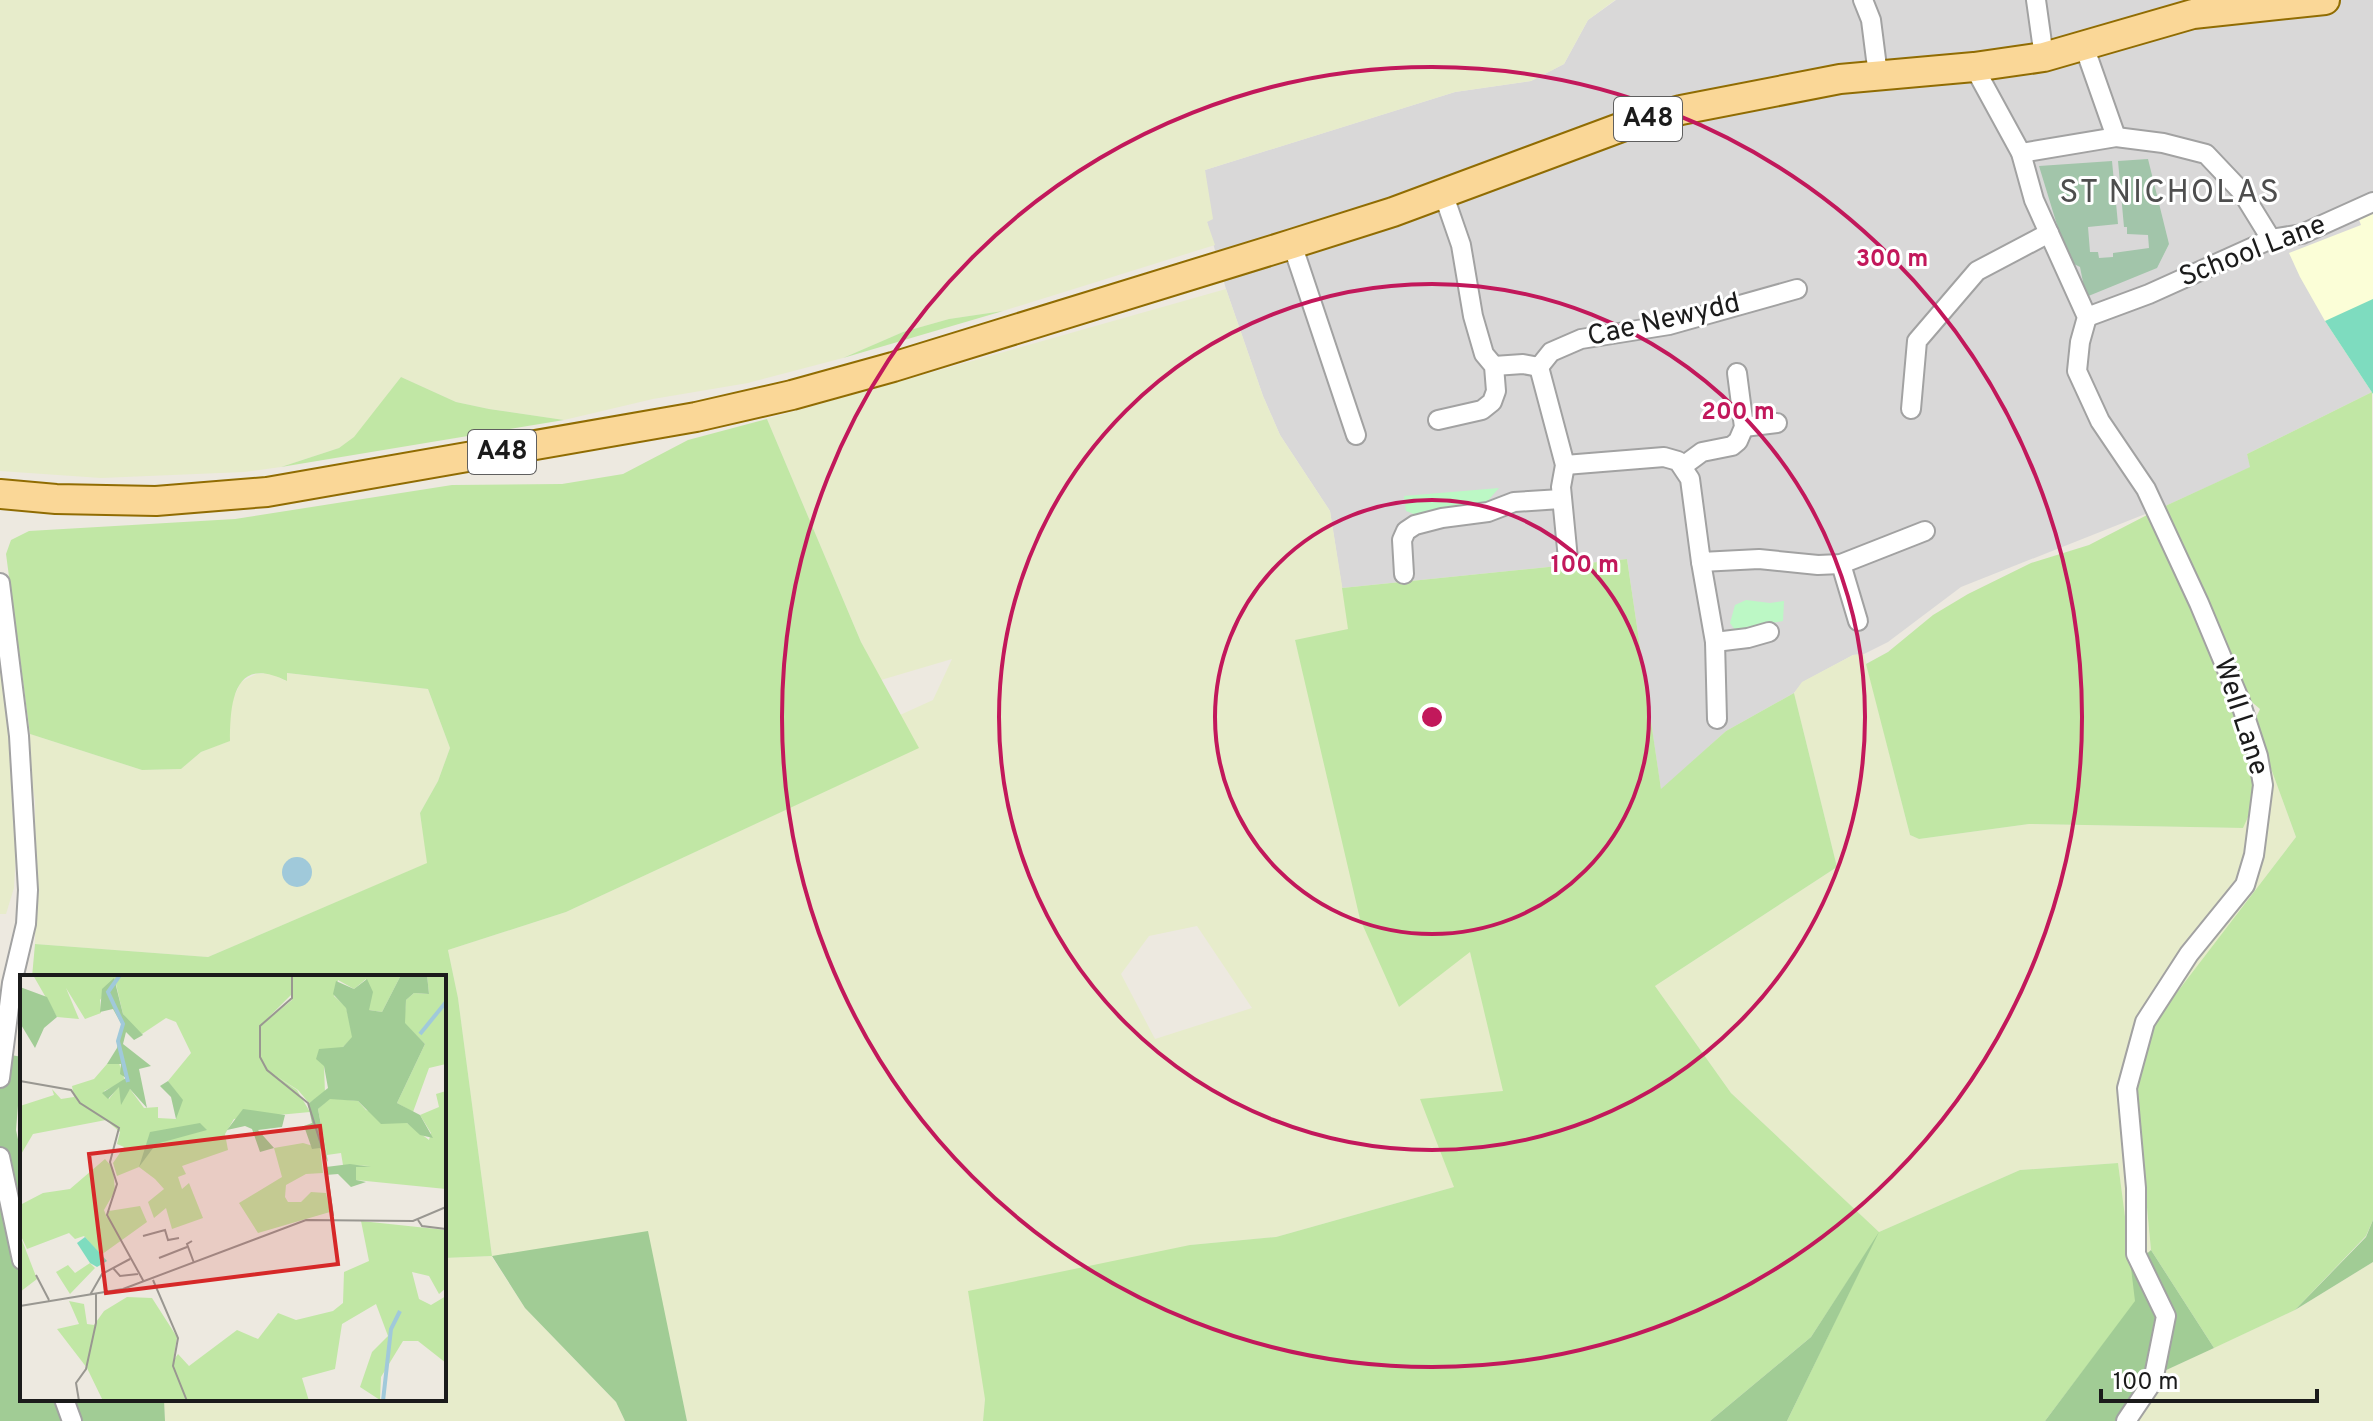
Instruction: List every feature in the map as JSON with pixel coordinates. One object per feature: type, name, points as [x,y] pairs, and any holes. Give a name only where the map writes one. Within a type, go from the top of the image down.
[{"type":"main road","name":"A48","points":[[0,494],[56,499],[156,501],[267,492],[696,417],[880,371],[1292,244],[1654,117],[1749,95],[1878,75],[2044,57],[2193,14],[2325,0]]},
{"type":"street","points":[[1863,0],[1871,20],[1878,75]]},
{"type":"street","points":[[2036,0],[2044,57]]},
{"type":"street","points":[[2084,46],[2116,137]]},
{"type":"street","points":[[1974,67],[2021,153],[2034,200],[2087,317]]},
{"type":"street","points":[[2021,153],[2116,137],[2163,143],[2206,154],[2242,192],[2271,239]]},
{"type":"street","points":[[1438,420],[1482,410],[1492,402],[1496,391],[1494,366],[1484,354],[1473,316],[1461,245],[1443,193]]},
{"type":"street","name":"School Lane","points":[[2087,317],[2149,294],[2271,239],[2302,234],[2373,202]]},
{"type":"street","points":[[1911,409],[1917,341],[1977,271],[2049,233]]},
{"type":"street","points":[[1292,244],[1356,435]]},
{"type":"street","name":"Cae Newydd","points":[[1539,367],[1551,352],[1581,339],[1676,323],[1797,289]]},
{"type":"street","name":"Well Lane","points":[[2087,317],[2077,371],[2100,421],[2146,489],[2199,603],[2240,701],[2258,756],[2263,785],[2254,855],[2245,885],[2189,954],[2145,1022],[2127,1088],[2136,1188],[2136,1254],[2166,1316],[2153,1381],[2126,1421]]},
{"type":"street","points":[[1494,366],[1523,364],[1539,367],[1565,465],[1561,478],[1561,499],[1568,559]]},
{"type":"street","points":[[1683,466],[1707,450],[1732,446],[1738,441],[1744,427],[1737,373]]},
{"type":"street","points":[[1744,427],[1777,423]]},
{"type":"street","points":[[1565,465],[1664,457],[1673,458],[1683,466],[1690,479],[1715,642],[1717,719]]},
{"type":"street","points":[[1404,574],[1402,540],[1406,531],[1415,525],[1488,512],[1514,502],[1561,499]]},
{"type":"street","points":[[1701,562],[1759,559],[1841,564],[1925,531]]},
{"type":"street","points":[[1841,564],[1858,621]]},
{"type":"street","points":[[0,583],[19,736],[28,890],[26,924],[12,983],[0,1078]]},
{"type":"street","points":[[1715,642],[1769,632]]},
{"type":"street","points":[[0,1157],[20,1251]]},
{"type":"street","points":[[65,1401],[72,1421]]},
{"type":"shaded area","points":[[0,0],[1615,0],[1588,20],[1564,64],[1531,81],[1455,92],[1205,170],[1213,219],[1207,222],[1215,245],[1003,311],[949,319],[903,332],[843,358],[748,383],[653,399],[564,420],[456,402],[401,377],[355,437],[339,448],[281,467],[244,472],[101,478],[0,471]]},
{"type":"shaded area","points":[[1616,0],[2373,0],[2373,299],[2326,321],[2372,392],[2247,454],[2251,467],[2163,507],[1961,587],[1888,642],[1864,654],[1853,655],[1803,682],[1794,693],[1726,731],[1661,790],[1627,559],[1342,588],[1330,511],[1280,435],[1263,396],[1226,289],[1207,222],[1205,170],[1455,92],[1531,81],[1564,64],[1588,20]]},
{"type":"shaded area","points":[[2148,159],[2169,244],[2157,268],[2086,297],[2080,267],[2068,261],[2039,166],[2112,161],[2118,224],[2088,227],[2090,252],[2098,252],[2099,258],[2149,248],[2148,235],[2127,234],[2127,227],[2124,227],[2118,161]]},
{"type":"shaded area","points":[[2373,207],[2373,394],[2325,321],[2289,253],[2361,225],[2358,217]]},
{"type":"shaded area","points":[[1226,289],[1263,396],[1280,435],[1330,511],[1349,629],[1295,641],[1399,1007],[1470,951],[1504,1092],[1454,1187],[1276,1237],[1190,1245],[985,1399],[983,1421],[687,1421],[647,1232],[492,1257],[525,1308],[616,1402],[625,1421],[165,1421],[164,1401],[446,1401],[446,1258],[492,1256],[458,998],[448,950],[566,912],[918,748],[900,715],[933,700],[952,659],[881,680],[861,642],[767,419]],"holes":[[[1197,926],[1252,1008],[1155,1039],[1121,974],[1149,936]]]},
{"type":"shaded area","points":[[1864,654],[1910,835],[1919,839],[2029,824],[2242,828],[2258,772],[2269,763],[2296,837],[2155,1021],[2136,1091],[2151,1250],[2131,1268],[2118,1163],[2020,1170],[1879,1232],[1731,1093],[1655,986],[1837,867],[1794,693],[1802,682],[1853,655]]},
{"type":"shaded area","points":[[0,655],[10,742],[16,854],[14,888],[6,914],[0,914]]},
{"type":"shaded area","points":[[270,673],[286,681],[286,673],[428,689],[450,748],[438,781],[420,813],[428,863],[208,957],[35,944],[35,801],[29,767],[30,734],[142,770],[181,769],[201,752],[229,741],[230,705],[241,682],[256,674]]},
{"type":"shaded area","points":[[2373,1262],[2373,1421],[2135,1421],[2162,1372],[2295,1310]]},
{"type":"green space","points":[[2373,299],[2373,394],[2325,321]]},
{"type":"green space","points":[[1003,311],[843,358],[903,332],[949,319]]},
{"type":"green space","points":[[401,377],[456,402],[564,420],[281,467],[339,448],[354,437]]},
{"type":"green space","points":[[2372,392],[2373,1220],[2366,1236],[2295,1310],[2214,1348],[2151,1250],[2136,1091],[2155,1021],[2296,837],[2254,722],[2260,709],[2247,698],[2190,562],[2163,507],[2250,467],[2247,454]]},
{"type":"green space","points":[[767,419],[861,642],[919,748],[566,912],[448,950],[458,998],[492,1256],[446,1258],[446,975],[32,975],[35,944],[208,957],[427,863],[420,813],[438,781],[450,748],[428,689],[287,673],[287,681],[269,674],[256,674],[246,678],[234,698],[230,741],[201,752],[181,769],[142,770],[30,734],[6,554],[11,540],[29,531],[235,519],[452,485],[562,484],[623,474],[688,440]]},
{"type":"green space","points":[[1499,488],[1485,504],[1419,516],[1406,511],[1404,496]]},
{"type":"green space","points":[[2149,514],[2195,610],[2258,772],[2252,808],[2243,828],[2029,824],[1919,839],[1910,835],[1866,664],[1888,652],[1933,615],[1968,594],[2031,563],[2089,545]]},
{"type":"green space","points":[[1627,559],[1661,789],[1726,731],[1794,693],[1837,867],[1655,986],[1731,1093],[1879,1232],[2020,1170],[2118,1163],[2136,1301],[2045,1421],[1787,1421],[1874,1241],[1811,1337],[1710,1421],[983,1421],[985,1399],[968,1291],[1190,1245],[1276,1237],[1454,1187],[1420,1099],[1503,1091],[1470,952],[1399,1007],[1360,919],[1295,640],[1348,629],[1342,588]]},
{"type":"green space","points":[[1746,600],[1784,601],[1783,621],[1735,630],[1730,623],[1735,605]]},
{"type":"green space","points":[[0,1053],[20,1057],[16,1130],[20,1149],[20,1401],[164,1401],[165,1421],[0,1421]]},
{"type":"green space","points":[[2373,1220],[2373,1262],[2295,1310],[2366,1237]]},
{"type":"green space","points":[[648,1231],[687,1421],[625,1421],[616,1402],[525,1308],[492,1256]]},
{"type":"green space","points":[[1879,1232],[1787,1421],[1710,1421],[1811,1337]]},
{"type":"green space","points":[[2151,1250],[2214,1348],[2162,1372],[2121,1421],[2045,1421],[2135,1301],[2131,1268]]},
{"type":"water","points":[[297,857],[308,861],[312,872],[308,883],[297,887],[286,883],[282,872],[286,861]]},
{"type":"district","name":"ST NICHOLAS","points":[[2170,194]]}]
